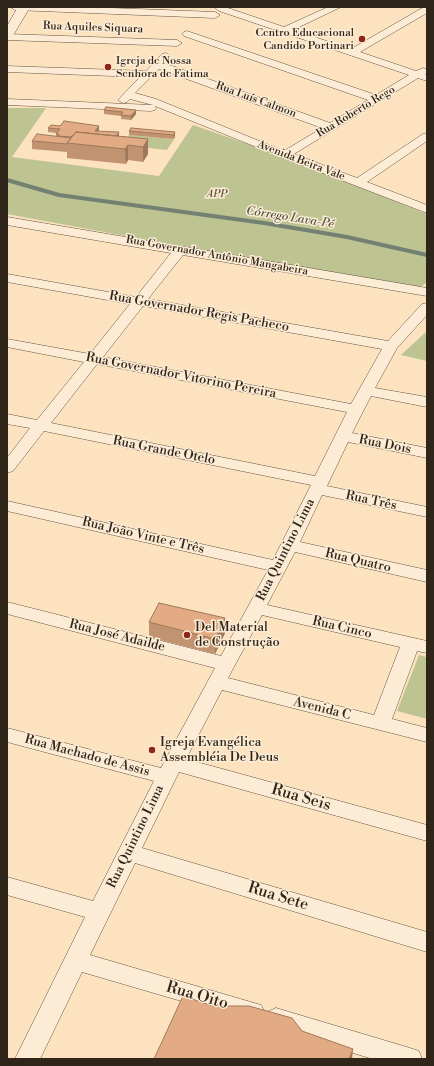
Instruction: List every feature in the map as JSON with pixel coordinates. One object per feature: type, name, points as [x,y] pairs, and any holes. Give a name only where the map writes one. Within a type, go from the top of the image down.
[{"type":"street","points":[[11,14],[24,7],[219,10],[234,7]]},
{"type":"street","points":[[7,37],[24,7]]},
{"type":"street","points":[[285,30],[336,7]]},
{"type":"street","points":[[351,53],[427,9]]},
{"type":"street","points":[[219,10],[285,30],[422,76]]},
{"type":"street","points":[[117,106],[159,65],[177,43],[219,10]]},
{"type":"street","points":[[187,34],[377,99]]},
{"type":"street","name":"Rua Aquiles Siquara","points":[[7,37],[177,43]]},
{"type":"street","name":"Rua Luís Calmon","points":[[159,65],[332,127]]},
{"type":"street","points":[[7,68],[150,74]]},
{"type":"street","name":"Rua Roberto Rego","points":[[285,155],[377,99],[422,76],[427,69]]},
{"type":"street","name":"Avenida Beira Vale","points":[[129,94],[152,101],[285,155],[427,209]]},
{"type":"street","name":"Avenida Beira Vale","points":[[7,102],[117,106],[175,110]]},
{"type":"street","points":[[358,183],[427,136]]},
{"type":"street","points":[[414,144],[427,149]]},
{"type":"street","name":"Rua Governador Antônio Mangabeira","points":[[7,221],[427,292]]},
{"type":"street","points":[[7,468],[180,250]]},
{"type":"street","name":"Rua Governador Regis Pacheco","points":[[7,278],[391,346]]},
{"type":"street","name":"Rua Quintino Lima","points":[[27,1059],[128,852],[226,664],[290,546],[356,409],[391,346],[427,307]]},
{"type":"street","name":"Rua Governador Vitorino Pereira","points":[[7,343],[356,409]]},
{"type":"street","points":[[366,391],[427,402]]},
{"type":"street","name":"Rua Grande Otelo","points":[[7,419],[318,486]]},
{"type":"street","name":"Rua Dois","points":[[344,436],[427,453]]},
{"type":"street","name":"Rua Três","points":[[318,486],[427,512]]},
{"type":"street","name":"Rua João Vinte e Três","points":[[7,506],[279,567]]},
{"type":"street","name":"Rua Quatro","points":[[290,546],[427,576]]},
{"type":"street","name":"Rua José Adailde","points":[[7,608],[226,664]]},
{"type":"street","name":"Rua Cinco","points":[[256,608],[419,645]]},
{"type":"street","points":[[380,724],[419,645]]},
{"type":"street","name":"Avenida C","points":[[217,682],[427,735]]},
{"type":"street","name":"Rua Machado de Assis","points":[[7,735],[170,770]]},
{"type":"street","name":"Rua Seis","points":[[170,770],[427,833]]},
{"type":"street","name":"Rua Sete","points":[[128,852],[427,942]]},
{"type":"street","points":[[7,886],[99,912]]},
{"type":"street","name":"Rua Oito","points":[[76,960],[410,1059]]},
{"type":"green space","name":"APP","points":[[7,108],[46,108],[12,157],[159,176],[193,125],[285,157],[427,214],[427,282],[417,290],[7,214]]},
{"type":"green space","points":[[129,135],[174,139],[167,150],[122,145]]},
{"type":"green space","points":[[427,331],[427,361],[401,355]]},
{"type":"green space","points":[[419,655],[427,657],[427,719],[397,711]]},
{"type":"building","points":[[106,107],[136,110],[131,116],[121,115],[123,112],[104,110]]},
{"type":"building","points":[[64,121],[99,126],[95,131],[119,132],[116,136],[76,132],[71,137],[58,136],[59,134],[56,134],[60,129],[48,128],[51,125],[60,126]]},
{"type":"building","points":[[131,128],[175,132],[174,135],[129,131]]},
{"type":"building","points":[[76,132],[148,139],[143,147],[128,145],[125,149],[67,143]]},
{"type":"building","points":[[37,134],[71,138],[67,144],[32,141]]},
{"type":"building","points":[[159,603],[225,618],[215,639],[149,622]]},
{"type":"building","points":[[183,996],[213,1006],[249,1006],[292,1018],[302,1031],[353,1049],[349,1059],[154,1059]]},
{"type":"waterway","name":"Córrego Lava-Pé","points":[[7,180],[59,195],[264,223],[347,237],[427,255]]},
{"type":"place","name":"Centro Educacional Candido Portinari","points":[[362,39]]},
{"type":"place","name":"Igreja de Nossa Senhora de Fatima","points":[[108,67]]},
{"type":"place","name":"Del Material de Construção","points":[[187,635]]},
{"type":"place","name":"Igreja Evangélica Assembléia De Deus","points":[[152,750]]}]
